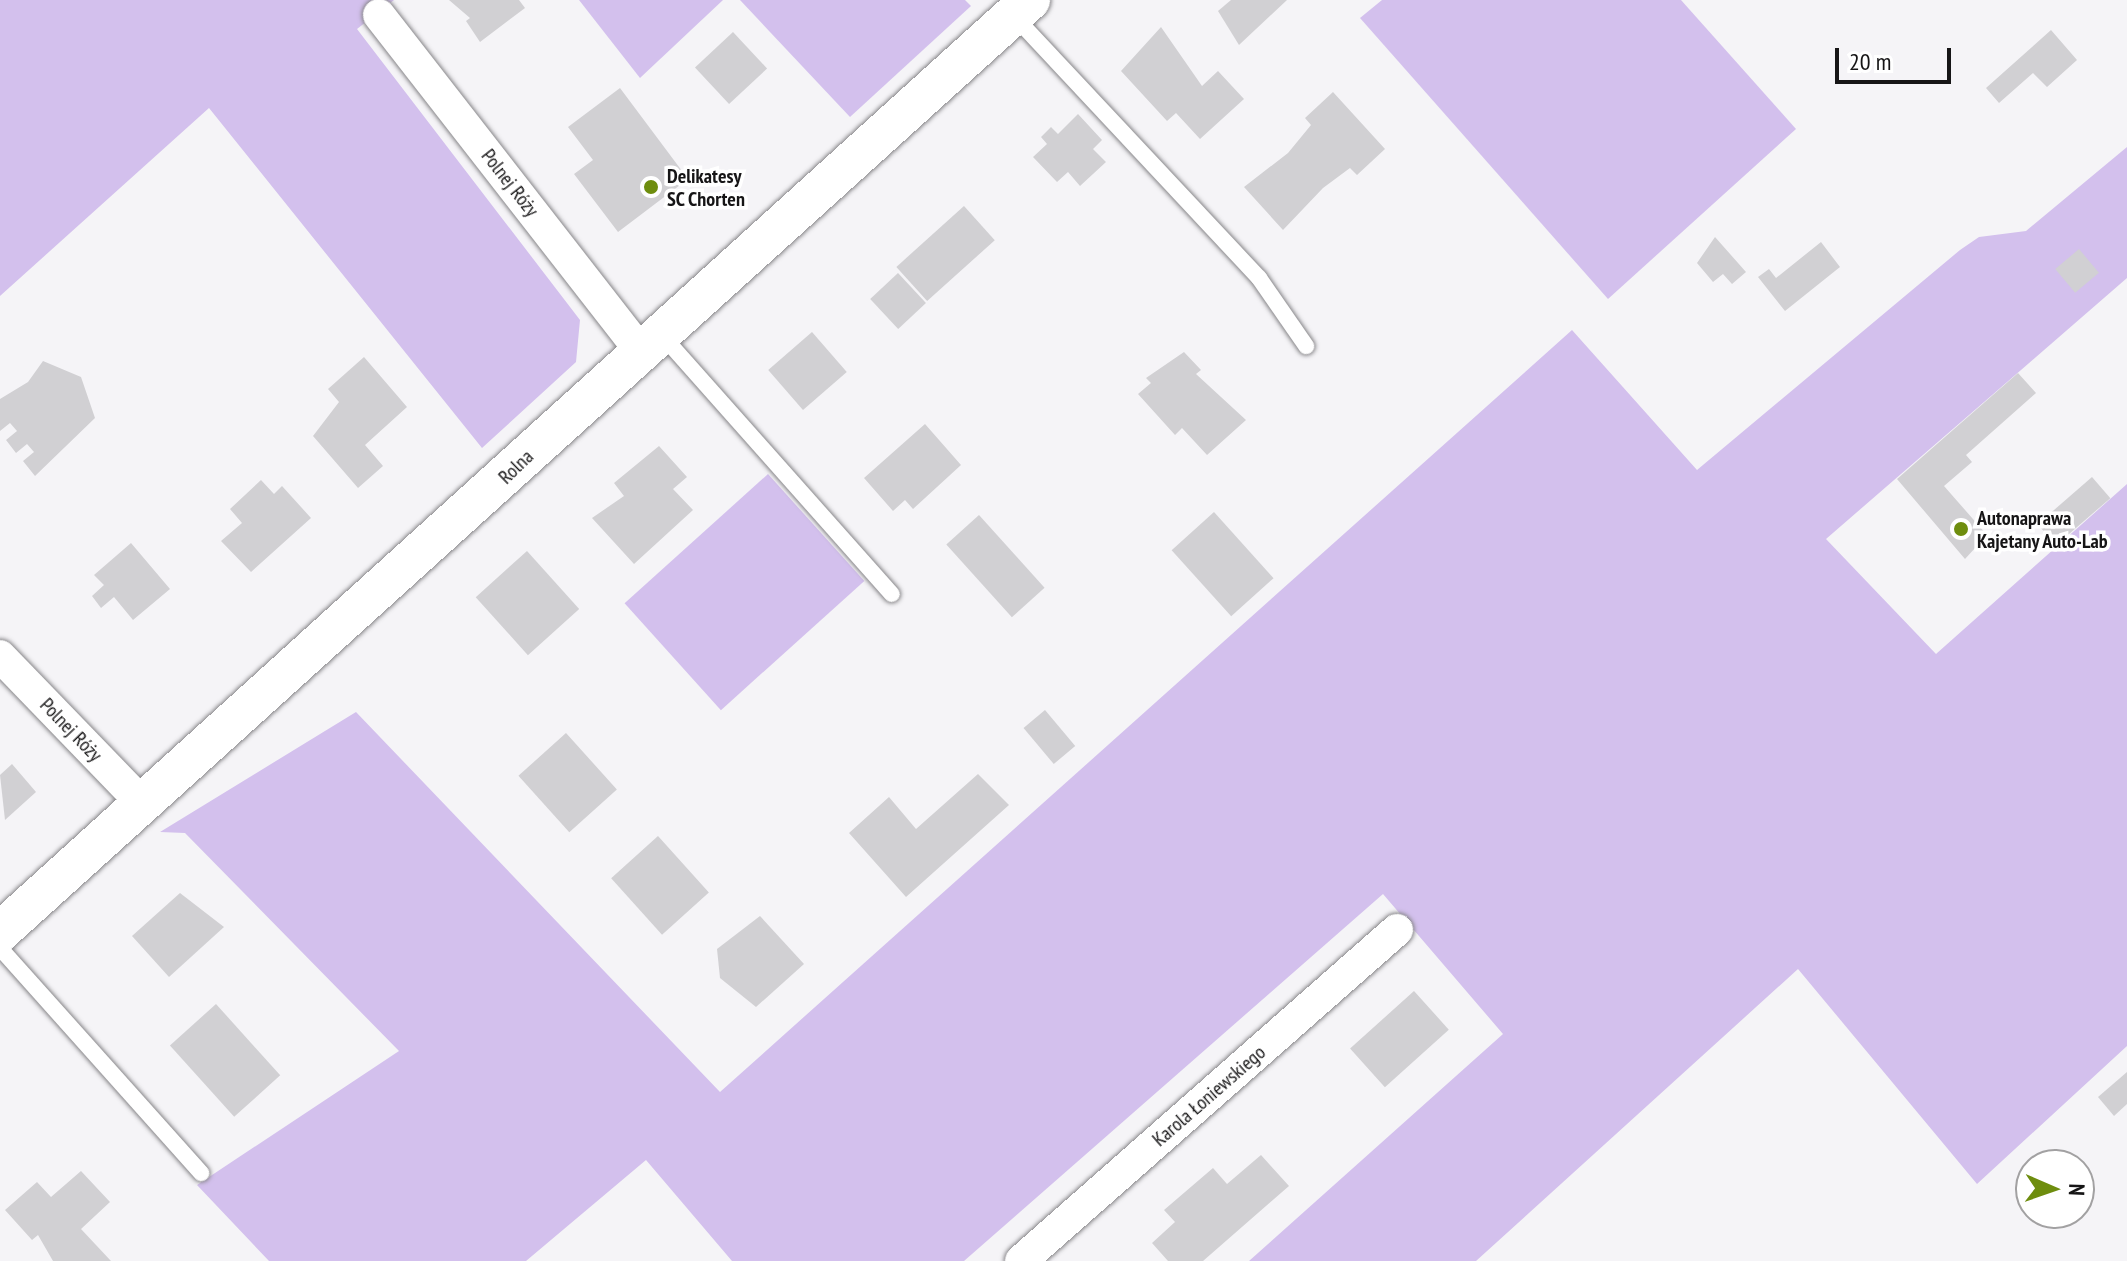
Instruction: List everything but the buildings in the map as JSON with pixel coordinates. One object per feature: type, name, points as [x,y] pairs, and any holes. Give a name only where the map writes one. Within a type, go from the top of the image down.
[{"type":"street","name":"Rolna","points":[[0,932],[650,341],[1022,8]]},
{"type":"street","name":"Polnej Róży","points":[[379,15],[650,341]]},
{"type":"street","name":"Polnej Róży","points":[[0,656],[143,804]]},
{"type":"street","name":"Karola Łoniewskiego","points":[[1021,1261],[1397,930]]},
{"type":"lane","points":[[1022,8],[1259,278],[1306,346]]},
{"type":"lane","points":[[650,341],[892,594]]},
{"type":"lane","points":[[0,948],[201,1173]]},
{"type":"shaded area","points":[[0,0],[394,0],[357,29],[580,320],[576,362],[482,448],[209,108],[0,296]]},
{"type":"shaded area","points":[[579,0],[723,0],[640,78]]},
{"type":"shaded area","points":[[740,0],[965,0],[971,6],[850,117]]},
{"type":"shaded area","points":[[1382,0],[1681,0],[1796,129],[1608,299],[1360,18]]},
{"type":"shaded area","points":[[2127,147],[2127,278],[1826,539],[1936,654],[2127,484],[2127,1046],[1977,1184],[1798,969],[1476,1261],[1249,1261],[1503,1034],[1383,894],[964,1261],[732,1261],[646,1160],[526,1261],[269,1261],[197,1185],[399,1051],[185,833],[160,832],[356,712],[720,1092],[1572,330],[1697,470],[1960,250],[1979,237],[2026,231]]},
{"type":"shaded area","points":[[768,474],[864,581],[721,710],[625,603]]},
{"type":"place","name":"Delikatesy SC Chorten","points":[[651,187]]},
{"type":"place","name":"Autonaprawa Kajetany Auto-Lab","points":[[1961,529]]}]
